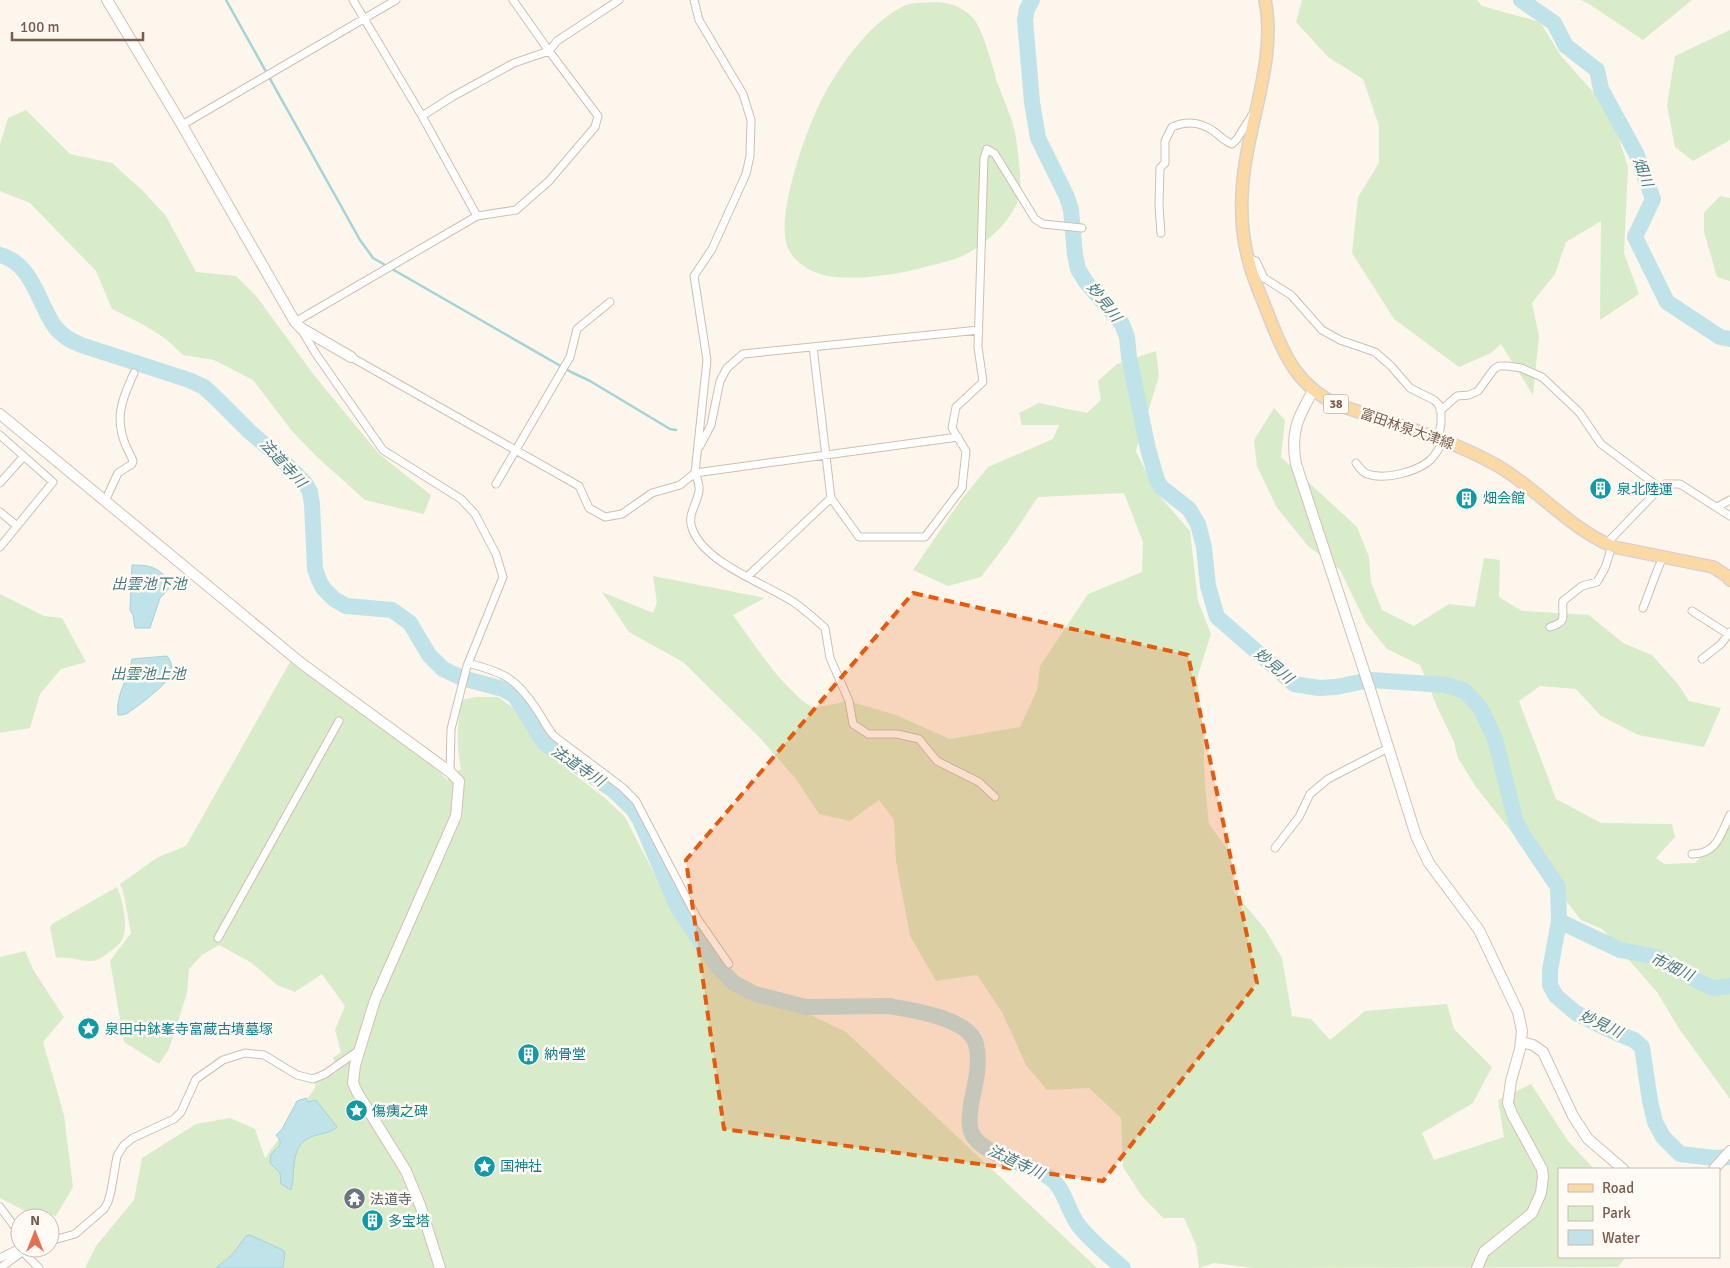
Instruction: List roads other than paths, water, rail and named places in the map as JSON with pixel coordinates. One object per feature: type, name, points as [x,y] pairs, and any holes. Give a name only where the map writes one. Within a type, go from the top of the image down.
[{"type":"main road","name":"富田林泉大津線","points":[[1265,0],[1268,14],[1266,58],[1246,159],[1242,195],[1244,236],[1248,258],[1281,348],[1296,372],[1313,391],[1338,405],[1441,439],[1499,466],[1526,484],[1586,532],[1609,545],[1713,567],[1730,580]]},
{"type":"street","points":[[107,0],[316,354],[384,450],[461,499],[475,514],[496,554],[503,577],[468,665],[451,729],[450,772]]},
{"type":"street","points":[[354,0],[422,116],[477,216]]},
{"type":"street","points":[[182,125],[396,0]]},
{"type":"street","points":[[298,325],[477,216],[516,210],[549,181],[595,127],[598,116],[513,0]]},
{"type":"street","points":[[422,116],[514,63],[549,51],[556,41],[619,0]]},
{"type":"street","points":[[694,0],[699,20],[743,94],[751,120],[750,156],[746,174],[712,249],[694,276],[707,360],[695,473],[700,490],[692,513],[691,526],[697,541],[723,564],[794,602],[826,628],[830,658],[849,700],[853,724],[868,734],[897,734],[919,739],[937,761],[979,782],[995,797]]},
{"type":"street","points":[[1161,233],[1159,206],[1160,168],[1164,163],[1165,141],[1172,127],[1190,122],[1200,124],[1210,128],[1232,144],[1255,110]]},
{"type":"street","points":[[813,347],[831,498],[859,537],[925,537],[962,488],[966,451],[952,428],[956,407],[983,382],[978,347],[984,158],[986,149],[995,154],[1035,219],[1043,224],[1082,228]]},
{"type":"street","points":[[1248,258],[1256,262],[1268,282],[1291,295],[1322,330],[1329,335],[1383,357],[1410,388],[1434,400],[1439,405],[1441,439],[1436,454],[1429,462],[1409,471],[1386,475],[1371,475],[1362,471],[1356,463]]},
{"type":"street","points":[[496,484],[570,356],[577,329],[610,302]]},
{"type":"street","points":[[298,325],[579,486],[589,508],[605,517],[622,514],[652,493],[680,485],[695,473],[958,437]]},
{"type":"street","points":[[698,450],[711,425],[720,381],[727,368],[742,354],[979,330]]},
{"type":"street","points":[[1440,411],[1457,396],[1469,395],[1478,391],[1499,366],[1522,368],[1542,377],[1579,412],[1601,444],[1660,488]]},
{"type":"street","points":[[105,501],[118,473],[132,464],[133,461],[126,447],[121,427],[120,406],[134,373]]},
{"type":"street","points":[[1313,391],[1299,416],[1295,431],[1294,453],[1296,464],[1370,688],[1416,836],[1429,863],[1479,930],[1518,1012],[1522,1031],[1508,1103],[1542,1169],[1542,1193],[1532,1213],[1484,1252],[1477,1268]]},
{"type":"street","points":[[1,416],[301,664],[450,772],[459,781],[456,816],[375,1000],[358,1051],[353,1074],[353,1082],[357,1092],[406,1171],[420,1204],[440,1268]]},
{"type":"street","points":[[0,435],[53,482],[0,547]]},
{"type":"street","points":[[0,484],[24,456]]},
{"type":"street","points":[[1550,627],[1560,624],[1563,620],[1563,601],[1582,586],[1597,582],[1602,576],[1609,545],[1660,488],[1666,484],[1680,484],[1730,516]]},
{"type":"street","points":[[748,576],[831,498]]},
{"type":"street","points":[[1717,507],[1730,500]]},
{"type":"street","points":[[0,512],[17,526]]},
{"type":"street","points":[[1643,608],[1663,557]]},
{"type":"street","points":[[1692,611],[1728,637],[1702,659]]},
{"type":"street","points":[[468,665],[498,671],[516,682],[538,712],[545,726],[554,736],[622,787],[636,801],[697,918],[729,964]]},
{"type":"street","points":[[218,938],[339,721]]},
{"type":"street","points":[[1275,848],[1299,817],[1310,794],[1328,779],[1388,748]]},
{"type":"street","points":[[1692,854],[1708,852],[1730,815]]},
{"type":"street","points":[[1521,1042],[1533,1045],[1543,1052],[1573,1116],[1588,1139],[1622,1168]]},
{"type":"street","points":[[60,1238],[75,1234],[104,1209],[111,1191],[117,1156],[124,1145],[133,1138],[174,1119],[181,1112],[196,1080],[223,1060],[246,1053],[264,1054],[297,1075],[314,1079],[325,1074],[358,1051]]},
{"type":"street","points":[[1716,1167],[1730,1151]]},
{"type":"street","points":[[0,1207],[10,1220]]},
{"type":"street","points":[[0,1268],[13,1258]]},
{"type":"street","points":[[29,1258],[39,1268]]},
{"type":"water","name":"出雲池下池","points":[[132,565],[150,567],[159,571],[172,585],[160,598],[150,628],[135,628],[133,615],[130,610]]},
{"type":"water","name":"出雲池上池","points":[[167,656],[170,660],[172,672],[165,683],[133,709],[125,714],[118,715],[120,693],[132,659]]},
{"type":"water","points":[[306,1098],[308,1102],[316,1100],[337,1127],[311,1137],[299,1147],[296,1153],[291,1190],[281,1184],[280,1173],[270,1163],[271,1154],[280,1145],[280,1140],[276,1135],[282,1129],[297,1101]]},
{"type":"water","points":[[250,1235],[283,1250],[285,1253],[283,1268],[216,1268],[232,1255],[246,1236]]},
{"type":"waterway","points":[[226,0],[360,240],[373,258],[571,372],[590,381],[670,429],[676,430]]},
{"type":"waterway","name":"妙見川","points":[[1032,0],[1027,9],[1025,20],[1032,102],[1038,138],[1067,197],[1071,210],[1078,269],[1086,282],[1122,324],[1127,337],[1129,357],[1148,449],[1157,480],[1161,487],[1189,509],[1198,524],[1204,547],[1208,586],[1217,617],[1294,684],[1319,688],[1336,687],[1370,680],[1446,685],[1465,691],[1481,709],[1495,739],[1516,822],[1558,887],[1559,921],[1550,970],[1550,985],[1556,996],[1576,1013],[1634,1040],[1642,1047],[1655,1122],[1663,1137],[1680,1154],[1714,1158],[1730,1157]]},
{"type":"waterway","name":"畑川","points":[[1521,0],[1554,23],[1566,46],[1597,70],[1601,89],[1636,153],[1653,199],[1635,237],[1667,302],[1720,337],[1730,339]]},
{"type":"waterway","name":"法道寺川","points":[[0,255],[11,260],[27,275],[55,327],[64,336],[81,345],[189,380],[204,387],[281,459],[305,483],[310,492],[315,569],[323,588],[334,599],[346,606],[392,610],[410,623],[429,655],[443,669],[462,678],[503,689],[515,696],[544,743],[613,790],[633,809],[640,820],[678,908],[718,967],[734,983],[755,994],[806,1007],[889,1006],[925,1013],[951,1022],[963,1028],[971,1035],[976,1044],[978,1059],[970,1117],[970,1129],[974,1137],[997,1154],[1053,1180],[1062,1192],[1079,1226],[1123,1268]]},
{"type":"waterway","name":"市畑川","points":[[1559,921],[1620,950],[1657,957],[1699,982],[1714,988],[1730,986]]},
{"type":"place","name":"泉北陸運","points":[[1601,489]]},
{"type":"place","name":"畑会館","points":[[1467,498]]},
{"type":"place","name":"泉田中鉢峯寺富蔵古墳墓塚","points":[[89,1029]]},
{"type":"place","name":"納骨堂","points":[[528,1054]]},
{"type":"place","name":"傷痍之碑","points":[[356,1111]]},
{"type":"place","name":"国神社","points":[[484,1166]]},
{"type":"place","name":"法道寺","points":[[354,1199]]},
{"type":"place","name":"多宝塔","points":[[372,1221]]}]
